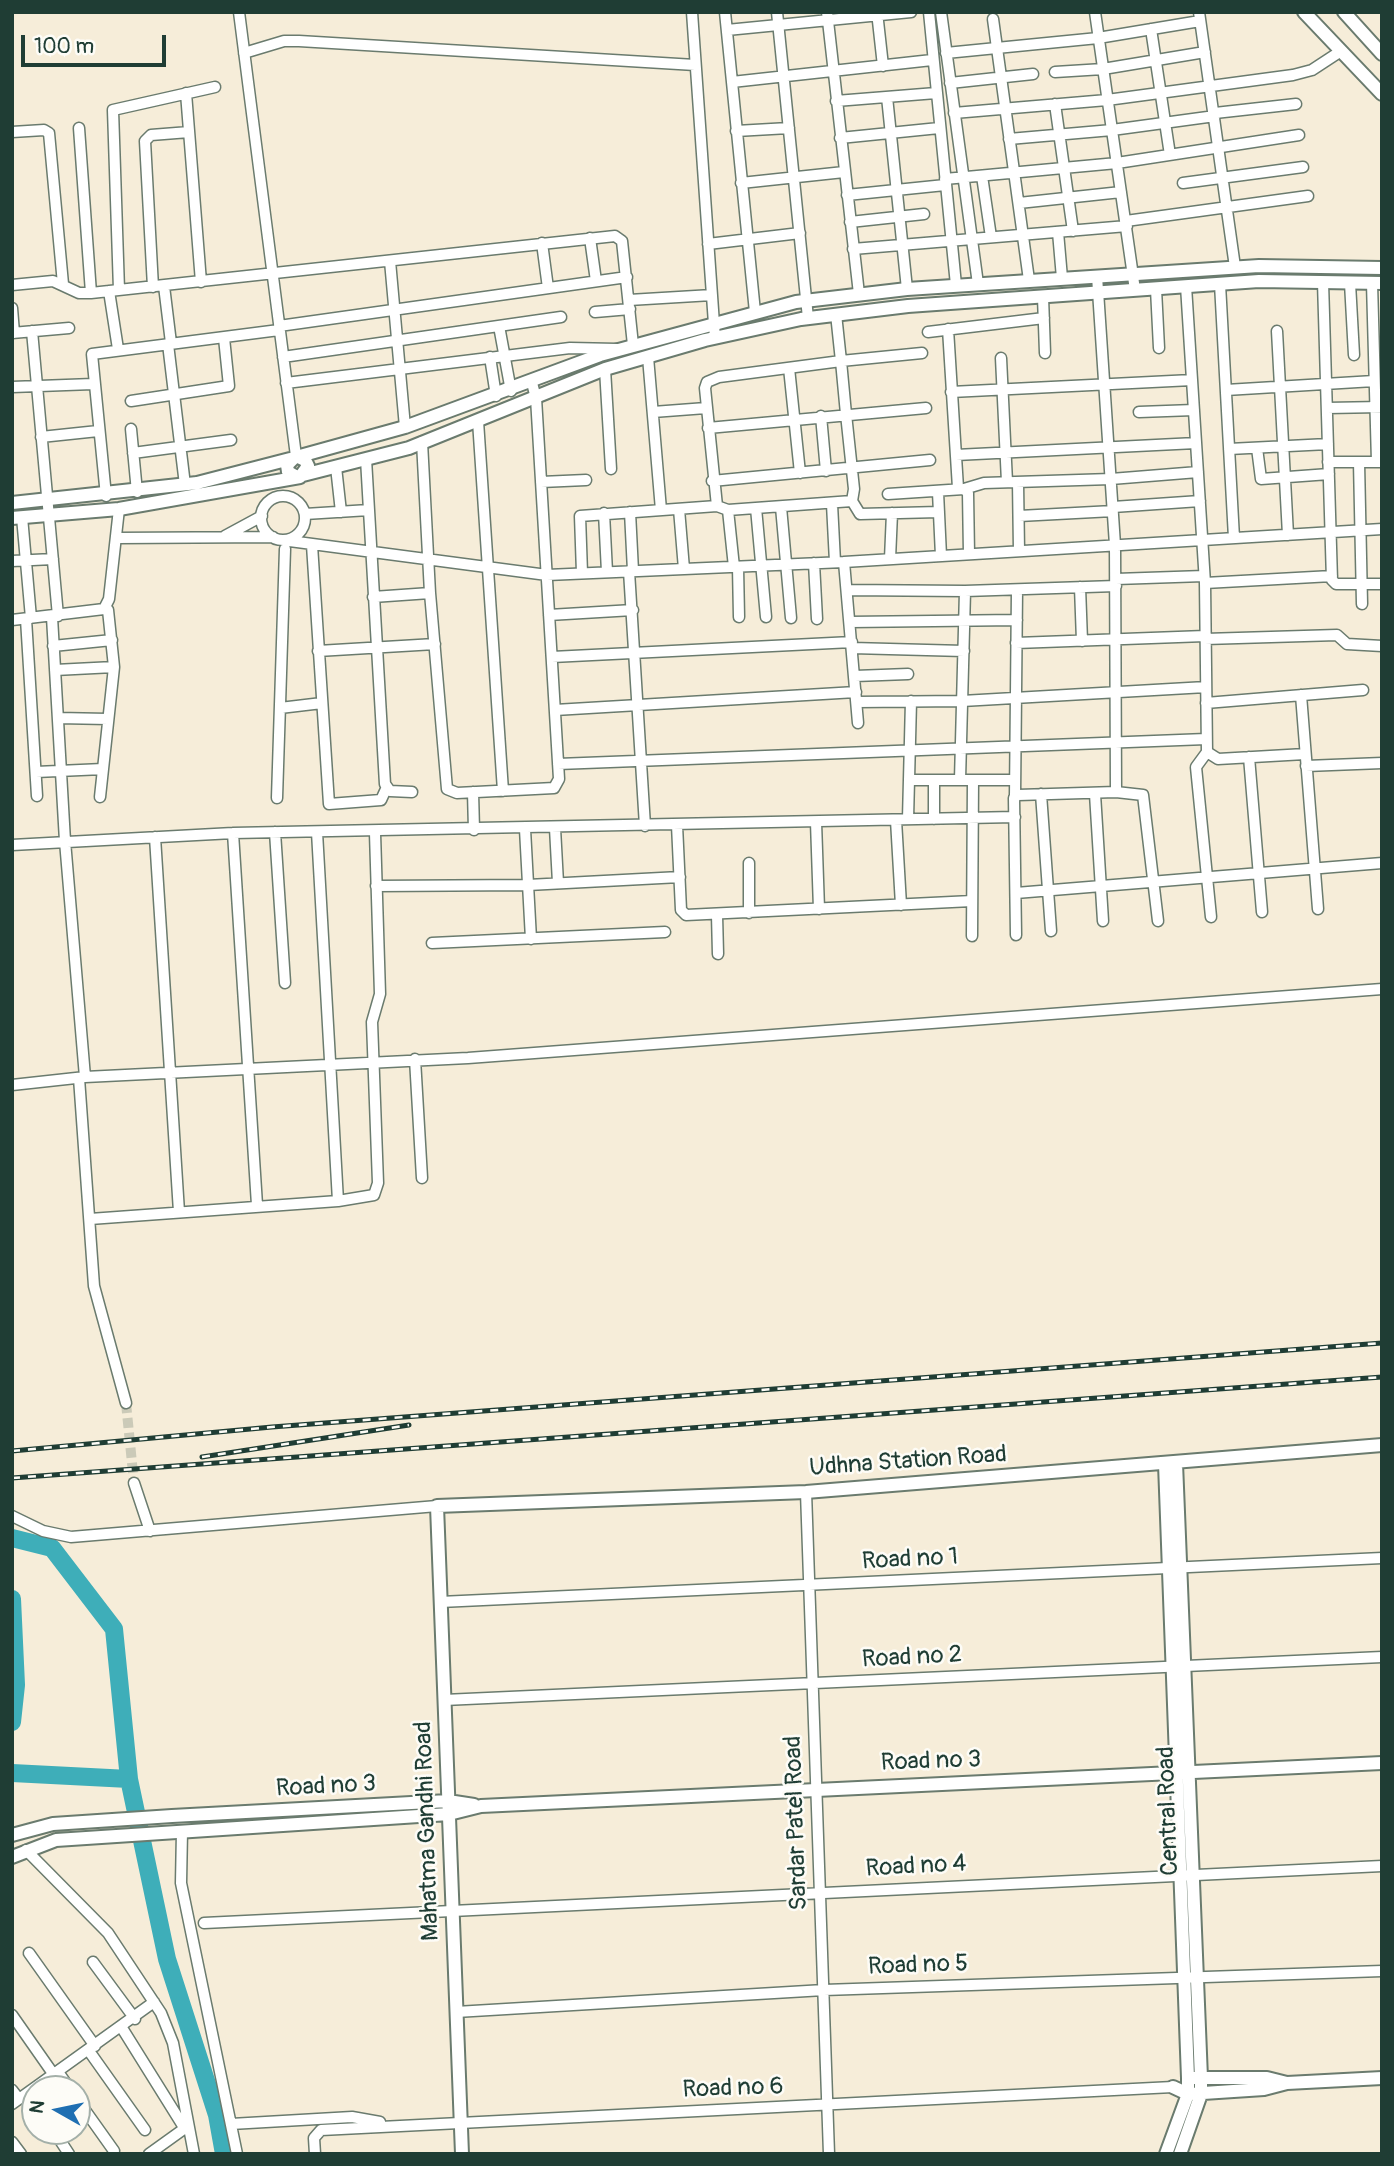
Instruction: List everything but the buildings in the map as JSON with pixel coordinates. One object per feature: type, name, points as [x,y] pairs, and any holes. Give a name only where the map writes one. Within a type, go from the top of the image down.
[{"type":"street","points":[[239,12],[295,457],[308,466],[300,476],[294,499]]},
{"type":"street","points":[[692,12],[715,338]]},
{"type":"street","points":[[725,12],[755,312]]},
{"type":"street","points":[[777,12],[808,318]]},
{"type":"street","points":[[727,30],[778,26],[827,16],[911,12]]},
{"type":"street","points":[[929,12],[956,285]]},
{"type":"street","points":[[941,12],[978,284]]},
{"type":"street","points":[[1095,12],[1135,290]]},
{"type":"street","points":[[1304,12],[1382,94]]},
{"type":"street","points":[[1344,12],[1382,54]]},
{"type":"street","points":[[877,14],[883,66]]},
{"type":"street","points":[[827,16],[859,294]]},
{"type":"street","points":[[946,53],[1098,38],[1200,17],[1235,267]]},
{"type":"street","points":[[993,19],[1030,280]]},
{"type":"street","points":[[1152,29],[1170,155]]},
{"type":"street","points":[[244,53],[284,41],[299,41],[695,65]]},
{"type":"street","points":[[954,113],[1107,100],[1210,84],[1301,74],[1322,65],[1341,51]]},
{"type":"street","points":[[1055,72],[1102,69],[1205,52]]},
{"type":"street","points":[[732,82],[932,60]]},
{"type":"street","points":[[950,83],[1033,74]]},
{"type":"street","points":[[118,349],[114,291],[112,112],[116,108],[215,87]]},
{"type":"street","points":[[186,93],[201,282]]},
{"type":"street","points":[[836,101],[936,93]]},
{"type":"street","points":[[887,97],[908,289]]},
{"type":"street","points":[[1055,104],[1073,230]]},
{"type":"street","points":[[1010,139],[1112,130],[1296,104]]},
{"type":"street","points":[[79,128],[91,293]]},
{"type":"street","points":[[736,131],[789,128]]},
{"type":"street","points":[[840,138],[939,128]]},
{"type":"street","points":[[12,132],[44,130],[49,133],[63,284]]},
{"type":"street","points":[[185,485],[170,344],[159,286],[145,141],[151,135],[189,132]]},
{"type":"street","points":[[847,195],[897,190],[963,177],[1117,163],[1299,135]]},
{"type":"street","points":[[1184,183],[1303,167]]},
{"type":"street","points":[[741,183],[844,172]]},
{"type":"street","points":[[982,176],[991,237]]},
{"type":"street","points":[[1018,203],[1121,192]]},
{"type":"street","points":[[853,249],[1058,232],[1308,196]]},
{"type":"street","points":[[850,222],[924,214]]},
{"type":"street","points":[[1058,232],[1062,278]]},
{"type":"street","points":[[708,244],[800,233]]},
{"type":"street","points":[[12,285],[53,281],[79,293],[91,293],[590,238],[620,238],[629,305],[627,347]]},
{"type":"street","points":[[590,238],[596,281]]},
{"type":"street","points":[[542,243],[548,288]]},
{"type":"street","points":[[390,261],[405,428]]},
{"type":"street","points":[[12,503],[106,496],[185,485],[295,457],[405,428],[627,347],[807,300],[956,285],[1235,267],[1382,268]]},
{"type":"street","points":[[1097,276],[1115,545],[1116,792]]},
{"type":"street","points":[[106,496],[92,354],[224,338],[394,308],[626,277]]},
{"type":"street","points":[[1323,282],[1332,576],[1336,584],[1382,584]]},
{"type":"street","points":[[1350,283],[1354,355]]},
{"type":"street","points":[[37,796],[26,560],[17,518],[119,509],[336,467],[422,442],[606,369],[715,338],[808,318],[908,306],[1186,286],[1377,283],[1374,381],[1379,407],[1379,462],[1328,461]]},
{"type":"street","points":[[1220,284],[1234,538]]},
{"type":"street","points":[[1186,286],[1205,580],[1207,752],[1196,767],[1212,917]]},
{"type":"street","points":[[1156,289],[1159,348]]},
{"type":"street","points":[[595,312],[712,295]]},
{"type":"street","points":[[1042,297],[1045,353]]},
{"type":"street","points":[[12,308],[13,333],[69,328]]},
{"type":"street","points":[[836,314],[852,468],[852,501],[856,511],[860,514],[939,512]]},
{"type":"street","points":[[283,358],[561,317]]},
{"type":"street","points":[[928,332],[1044,318]]},
{"type":"street","points":[[499,326],[511,391]]},
{"type":"street","points":[[948,329],[956,455],[961,489]]},
{"type":"street","points":[[32,331],[53,559],[53,646],[94,1286],[126,1403]]},
{"type":"street","points":[[1277,331],[1288,535]]},
{"type":"street","points":[[131,401],[174,397],[229,386],[224,338]]},
{"type":"street","points":[[286,383],[570,348],[627,347]]},
{"type":"street","points":[[717,506],[712,481],[705,388],[712,379],[922,353]]},
{"type":"street","points":[[648,356],[661,510]]},
{"type":"street","points":[[490,357],[496,396]]},
{"type":"street","points":[[1001,358],[1007,482]]},
{"type":"street","points":[[789,368],[800,473]]},
{"type":"street","points":[[606,369],[611,469]]},
{"type":"street","points":[[951,392],[1192,380]]},
{"type":"street","points":[[1226,390],[1374,381]]},
{"type":"street","points":[[422,442],[430,593],[447,789],[457,793],[554,788],[559,779],[536,398],[532,383]]},
{"type":"street","points":[[12,387],[93,384]]},
{"type":"street","points":[[1327,408],[1379,407]]},
{"type":"street","points":[[653,412],[706,408]]},
{"type":"street","points":[[708,428],[926,408]]},
{"type":"street","points":[[1139,412],[1194,410]]},
{"type":"street","points":[[821,416],[826,471]]},
{"type":"street","points":[[478,421],[503,791]]},
{"type":"street","points":[[131,429],[137,492]]},
{"type":"street","points":[[41,437],[98,431]]},
{"type":"street","points":[[134,453],[232,440]]},
{"type":"street","points":[[956,455],[1108,445],[1196,443]]},
{"type":"street","points":[[1229,450],[1328,443]]},
{"type":"street","points":[[1258,448],[1261,478],[1329,474]]},
{"type":"street","points":[[312,544],[329,804],[381,800],[386,789],[366,459]]},
{"type":"street","points":[[712,481],[930,460]]},
{"type":"street","points":[[1359,462],[1362,604]]},
{"type":"street","points":[[336,467],[341,512]]},
{"type":"street","points":[[888,494],[938,492],[961,489],[978,483],[1111,479],[1198,472]]},
{"type":"street","points":[[541,482],[586,480]]},
{"type":"street","points":[[1018,482],[1019,551]]},
{"type":"street","points":[[961,489],[968,493],[969,554]]},
{"type":"street","points":[[938,492],[941,556]]},
{"type":"street","points":[[280,542],[266,531],[262,516],[267,503],[275,498],[294,499]]},
{"type":"street","points":[[294,499],[305,514]]},
{"type":"street","points":[[582,573],[579,519],[583,515],[717,506],[728,510],[852,501]]},
{"type":"street","points":[[1019,516],[1200,501]]},
{"type":"street","points":[[832,504],[847,590],[858,723]]},
{"type":"street","points":[[781,507],[791,618]]},
{"type":"street","points":[[756,508],[766,617]]},
{"type":"street","points":[[104,609],[109,599],[118,538],[119,509]]},
{"type":"street","points":[[679,509],[684,569]]},
{"type":"street","points":[[305,514],[369,510]]},
{"type":"street","points":[[728,510],[736,567],[739,617]]},
{"type":"street","points":[[630,512],[645,826]]},
{"type":"street","points":[[604,513],[607,572]]},
{"type":"street","points":[[890,559],[892,513]]},
{"type":"street","points":[[280,542],[300,532],[305,514]]},
{"type":"street","points":[[222,538],[262,516]]},
{"type":"street","points":[[118,538],[222,538],[312,544],[547,575],[840,562],[1382,529]]},
{"type":"street","points":[[278,797],[280,542]]},
{"type":"street","points":[[12,561],[53,559]]},
{"type":"street","points":[[814,563],[817,619]]},
{"type":"street","points":[[847,590],[1017,590],[1116,583],[1332,576]]},
{"type":"street","points":[[1080,587],[1082,641]]},
{"type":"street","points":[[1016,935],[1014,749],[1017,590]]},
{"type":"street","points":[[960,780],[965,591]]},
{"type":"street","points":[[373,597],[430,593]]},
{"type":"street","points":[[12,620],[108,610],[114,667],[100,797]]},
{"type":"street","points":[[549,615],[633,610]]},
{"type":"street","points":[[850,622],[1017,620]]},
{"type":"street","points":[[1016,643],[1338,635],[1347,644],[1382,646]]},
{"type":"street","points":[[53,646],[111,640]]},
{"type":"street","points":[[318,652],[435,644]]},
{"type":"street","points":[[552,657],[852,645],[964,651]]},
{"type":"street","points":[[55,670],[114,667]]},
{"type":"street","points":[[855,676],[908,674]]},
{"type":"street","points":[[555,710],[856,697],[962,701],[1206,687]]},
{"type":"street","points":[[1206,703],[1363,690]]},
{"type":"street","points":[[1301,695],[1318,909]]},
{"type":"street","points":[[901,905],[902,820],[909,780],[911,701]]},
{"type":"street","points":[[280,708],[322,703]]},
{"type":"street","points":[[58,718],[108,719]]},
{"type":"street","points":[[558,764],[1206,740]]},
{"type":"street","points":[[1207,752],[1218,759],[1306,754]]},
{"type":"street","points":[[1249,757],[1262,912]]},
{"type":"street","points":[[1306,766],[1382,762]]},
{"type":"street","points":[[36,772],[103,769]]},
{"type":"street","points":[[909,780],[1015,780]]},
{"type":"street","points":[[934,780],[934,819]]},
{"type":"street","points":[[972,936],[973,780]]},
{"type":"street","points":[[386,789],[412,792]]},
{"type":"street","points":[[473,792],[474,830]]},
{"type":"street","points":[[1015,796],[1116,792],[1143,795],[1158,921]]},
{"type":"street","points":[[1041,794],[1051,931]]},
{"type":"street","points":[[1095,794],[1103,921]]},
{"type":"street","points":[[12,845],[233,833],[375,833],[1015,817]]},
{"type":"street","points":[[816,822],[819,909]]},
{"type":"street","points":[[677,825],[682,914],[718,915],[972,901]]},
{"type":"street","points":[[555,828],[558,883]]},
{"type":"street","points":[[525,829],[531,939]]},
{"type":"street","points":[[275,832],[285,983]]},
{"type":"street","points":[[317,832],[338,1201]]},
{"type":"street","points":[[233,833],[257,1205]]},
{"type":"street","points":[[90,1219],[338,1201],[371,1196],[376,1192],[372,1021],[380,994],[375,833]]},
{"type":"street","points":[[155,837],[179,1212]]},
{"type":"street","points":[[749,863],[749,913]]},
{"type":"street","points":[[1016,893],[1382,863]]},
{"type":"street","points":[[376,886],[528,885],[680,877]]},
{"type":"street","points":[[718,915],[718,954]]},
{"type":"street","points":[[432,943],[665,932]]},
{"type":"street","points":[[12,1085],[82,1077],[482,1057],[1382,990]]},
{"type":"street","points":[[415,1059],[422,1178]]},
{"type":"street","name":"Udhna Station Road","points":[[437,1506],[806,1492],[1382,1445]]},
{"type":"street","name":"Central Road","points":[[1171,1463],[1195,2078],[1195,2094],[1180,2154]]},
{"type":"street","points":[[134,1483],[150,1531]]},
{"type":"street","name":"Sardar Patel Road","points":[[806,1492],[829,2154]]},
{"type":"street","points":[[12,1516],[62,1536],[437,1506]]},
{"type":"street","name":"Mahatma Gandhi Road","points":[[437,1506],[462,2154]]},
{"type":"street","name":"Road no 1","points":[[440,1602],[1382,1558]]},
{"type":"street","name":"Road no 2","points":[[444,1700],[1180,1664],[1382,1657]]},
{"type":"street","name":"Road no 3","points":[[12,1857],[55,1840],[448,1808],[817,1788],[1382,1763]]},
{"type":"street","name":"Road no 3","points":[[12,1835],[53,1824],[172,1816],[448,1808]]},
{"type":"street","points":[[178,1831],[181,1883],[237,2154]]},
{"type":"street","points":[[26,1850],[102,1926],[167,2024],[194,2154]]},
{"type":"street","name":"Road no 4","points":[[204,1923],[820,1894],[1186,1873],[1382,1866]]},
{"type":"street","points":[[29,1953],[145,2130]]},
{"type":"street","points":[[93,1962],[135,2019]]},
{"type":"street","name":"Road no 5","points":[[456,2012],[824,1990],[1382,1971]]},
{"type":"street","points":[[12,2090],[20,2099],[135,2019],[154,2002]]},
{"type":"street","points":[[12,2015],[56,2074]]},
{"type":"street","points":[[122,2028],[187,2127]]},
{"type":"street","name":"Road no 6","points":[[315,2154],[314,2138],[321,2130],[461,2121],[828,2107],[1172,2087],[1195,2078],[1267,2078],[1287,2083]]},
{"type":"street","name":"Road no 6","points":[[1172,2087],[1195,2094],[1264,2089],[1287,2083],[1382,2078]]},
{"type":"street","name":"Central Road","points":[[1166,2154],[1195,2094]]},
{"type":"street","points":[[230,2124],[352,2117],[392,2125]]},
{"type":"street","points":[[91,2119],[114,2151]]},
{"type":"street","points":[[149,2154],[187,2127]]},
{"type":"street","points":[[12,2142],[21,2154]]},
{"type":"waterway","points":[[12,1538],[52,1548],[114,1629],[129,1779],[167,1959],[217,2115],[224,2154]]},
{"type":"waterway","points":[[12,1599],[16,1685],[12,1722]]},
{"type":"waterway","points":[[12,1773],[129,1779]]},
{"type":"tunnel","points":[[126,1403],[134,1483]]},
{"type":"railway","points":[[12,1451],[272,1427],[1382,1343]]},
{"type":"railway","points":[[12,1478],[1382,1377]]},
{"type":"railway","points":[[202,1457],[409,1425]]}]
